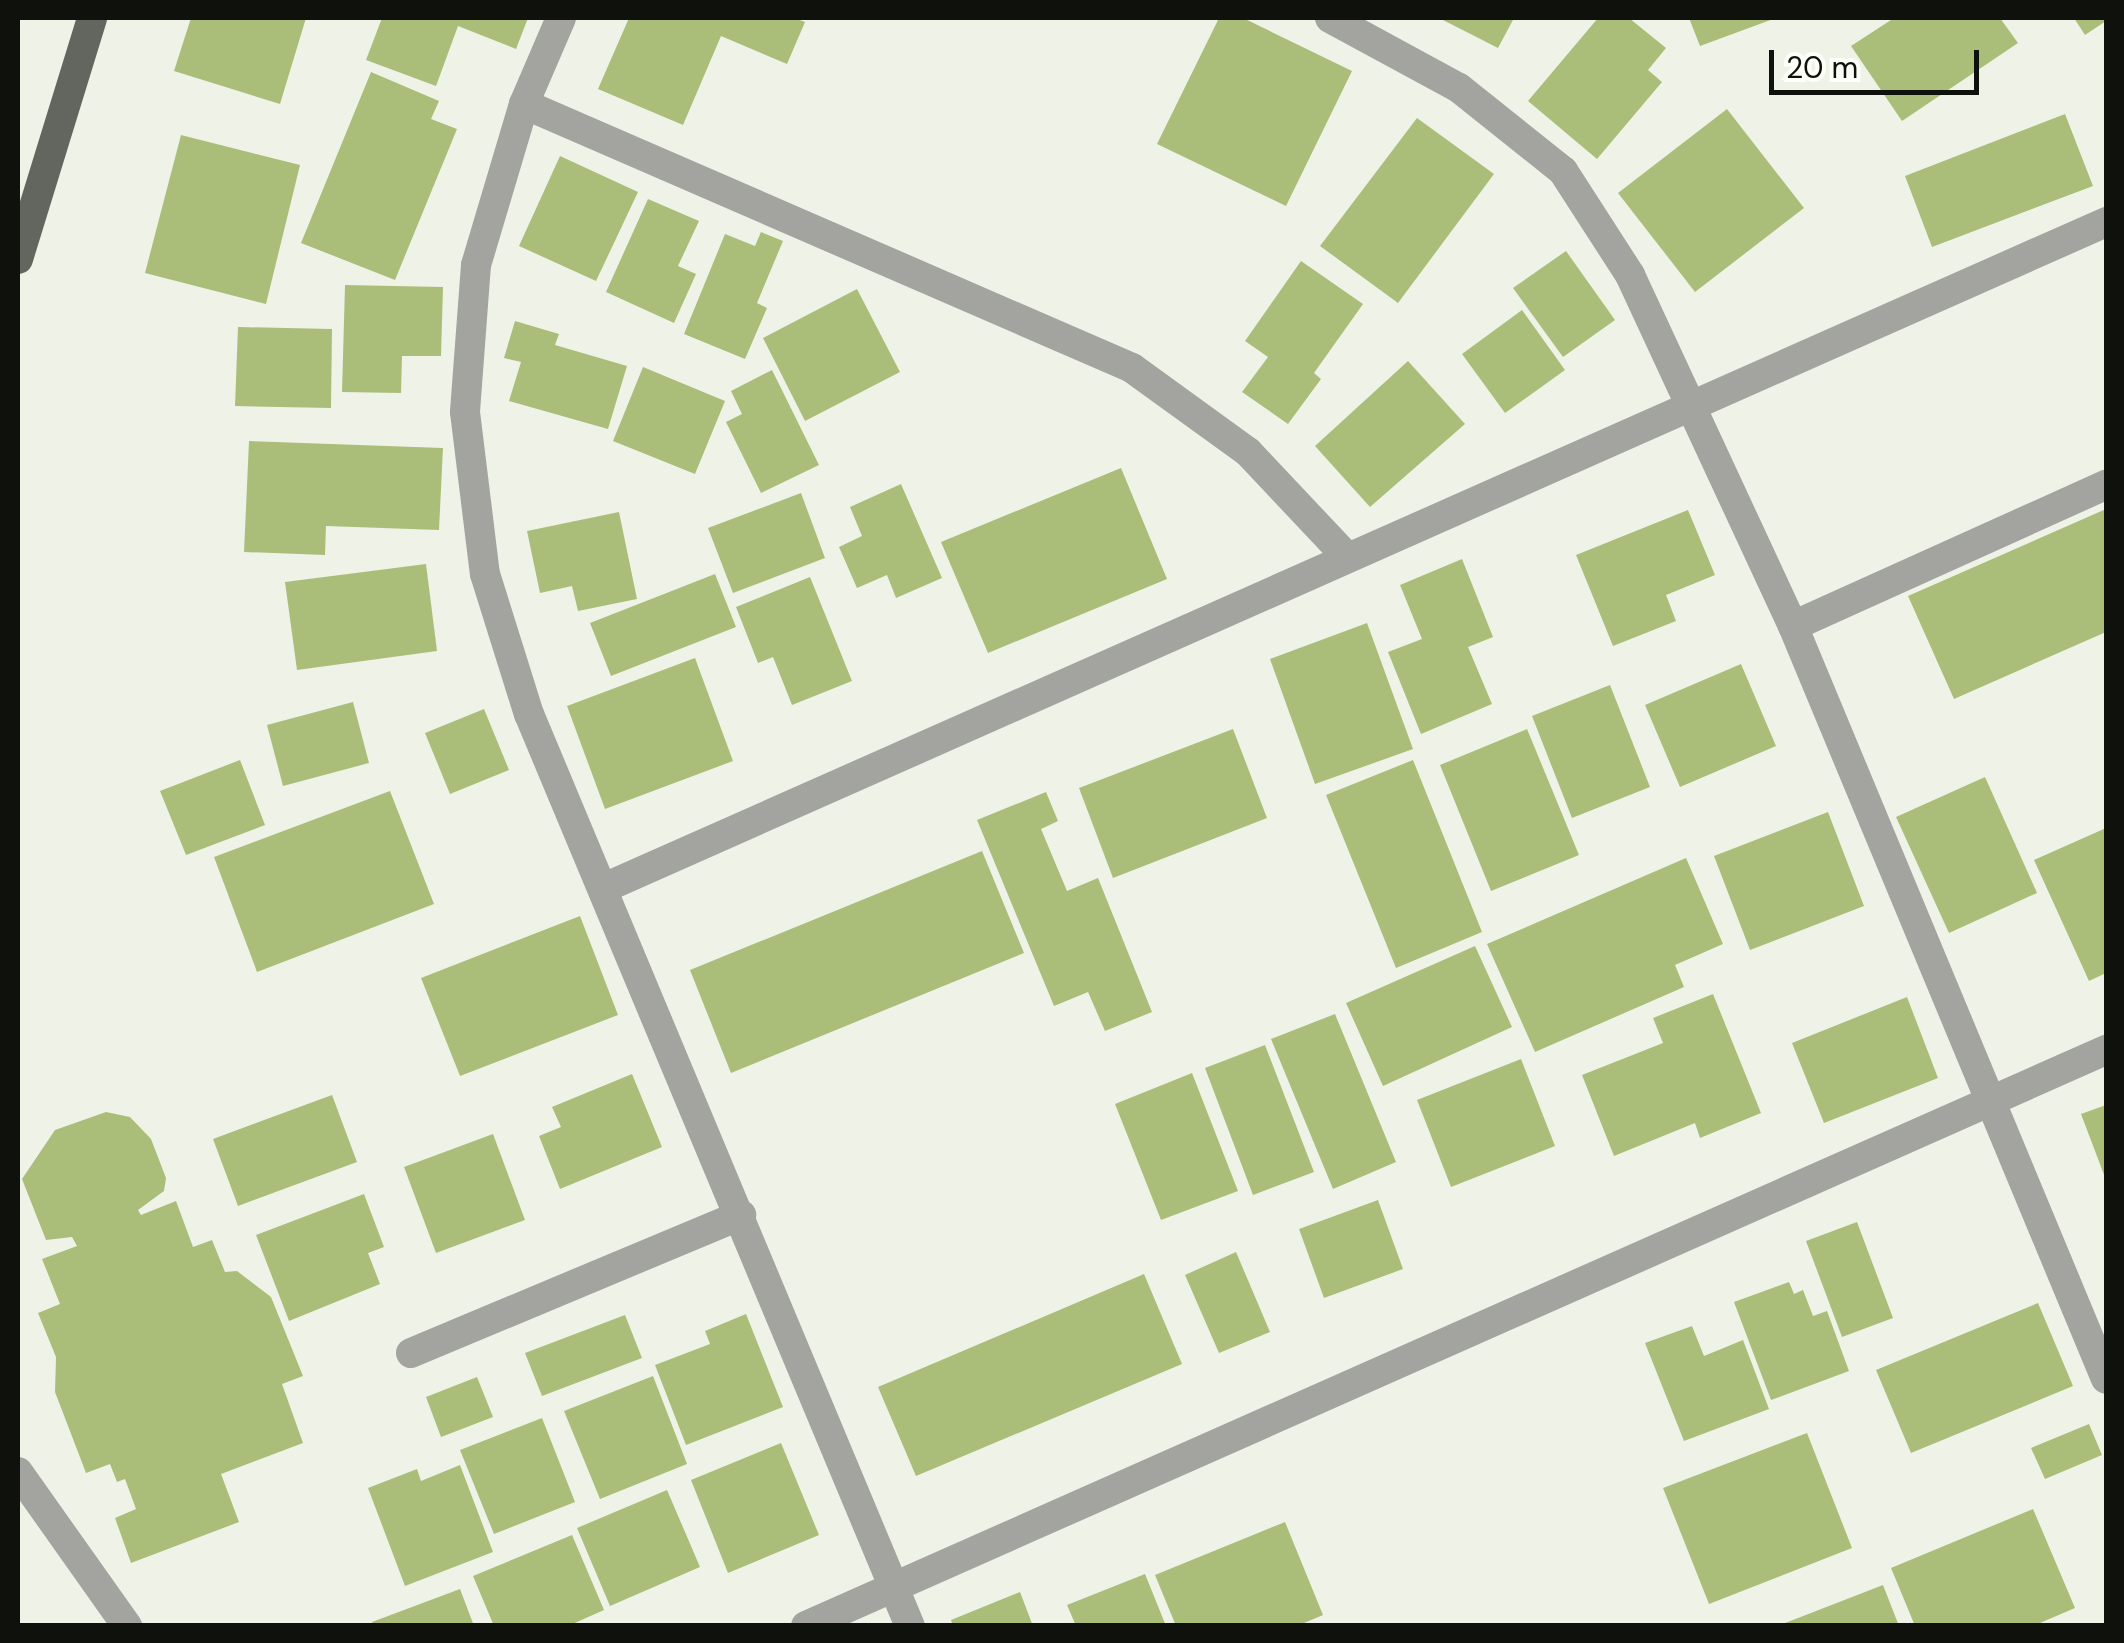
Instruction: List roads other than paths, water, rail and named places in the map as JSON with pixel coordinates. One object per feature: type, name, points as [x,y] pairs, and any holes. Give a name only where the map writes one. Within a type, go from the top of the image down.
[{"type":"main road","points":[[18,259],[92,18]]},
{"type":"street","points":[[561,18],[524,104],[476,266],[464,412],[485,574],[529,714],[910,1626]]},
{"type":"street","points":[[1330,18],[1458,88],[1563,170],[1630,275],[1793,626],[2106,1379]]},
{"type":"street","points":[[524,104],[1132,368],[1248,452],[1346,556]]},
{"type":"street","points":[[604,888],[1346,556],[1693,408],[2106,224]]},
{"type":"street","points":[[1793,626],[2106,485]]},
{"type":"street","points":[[806,1626],[2106,1050]]},
{"type":"street","points":[[411,1353],[741,1216]]},
{"type":"street","points":[[18,1472],[128,1626]]}]
